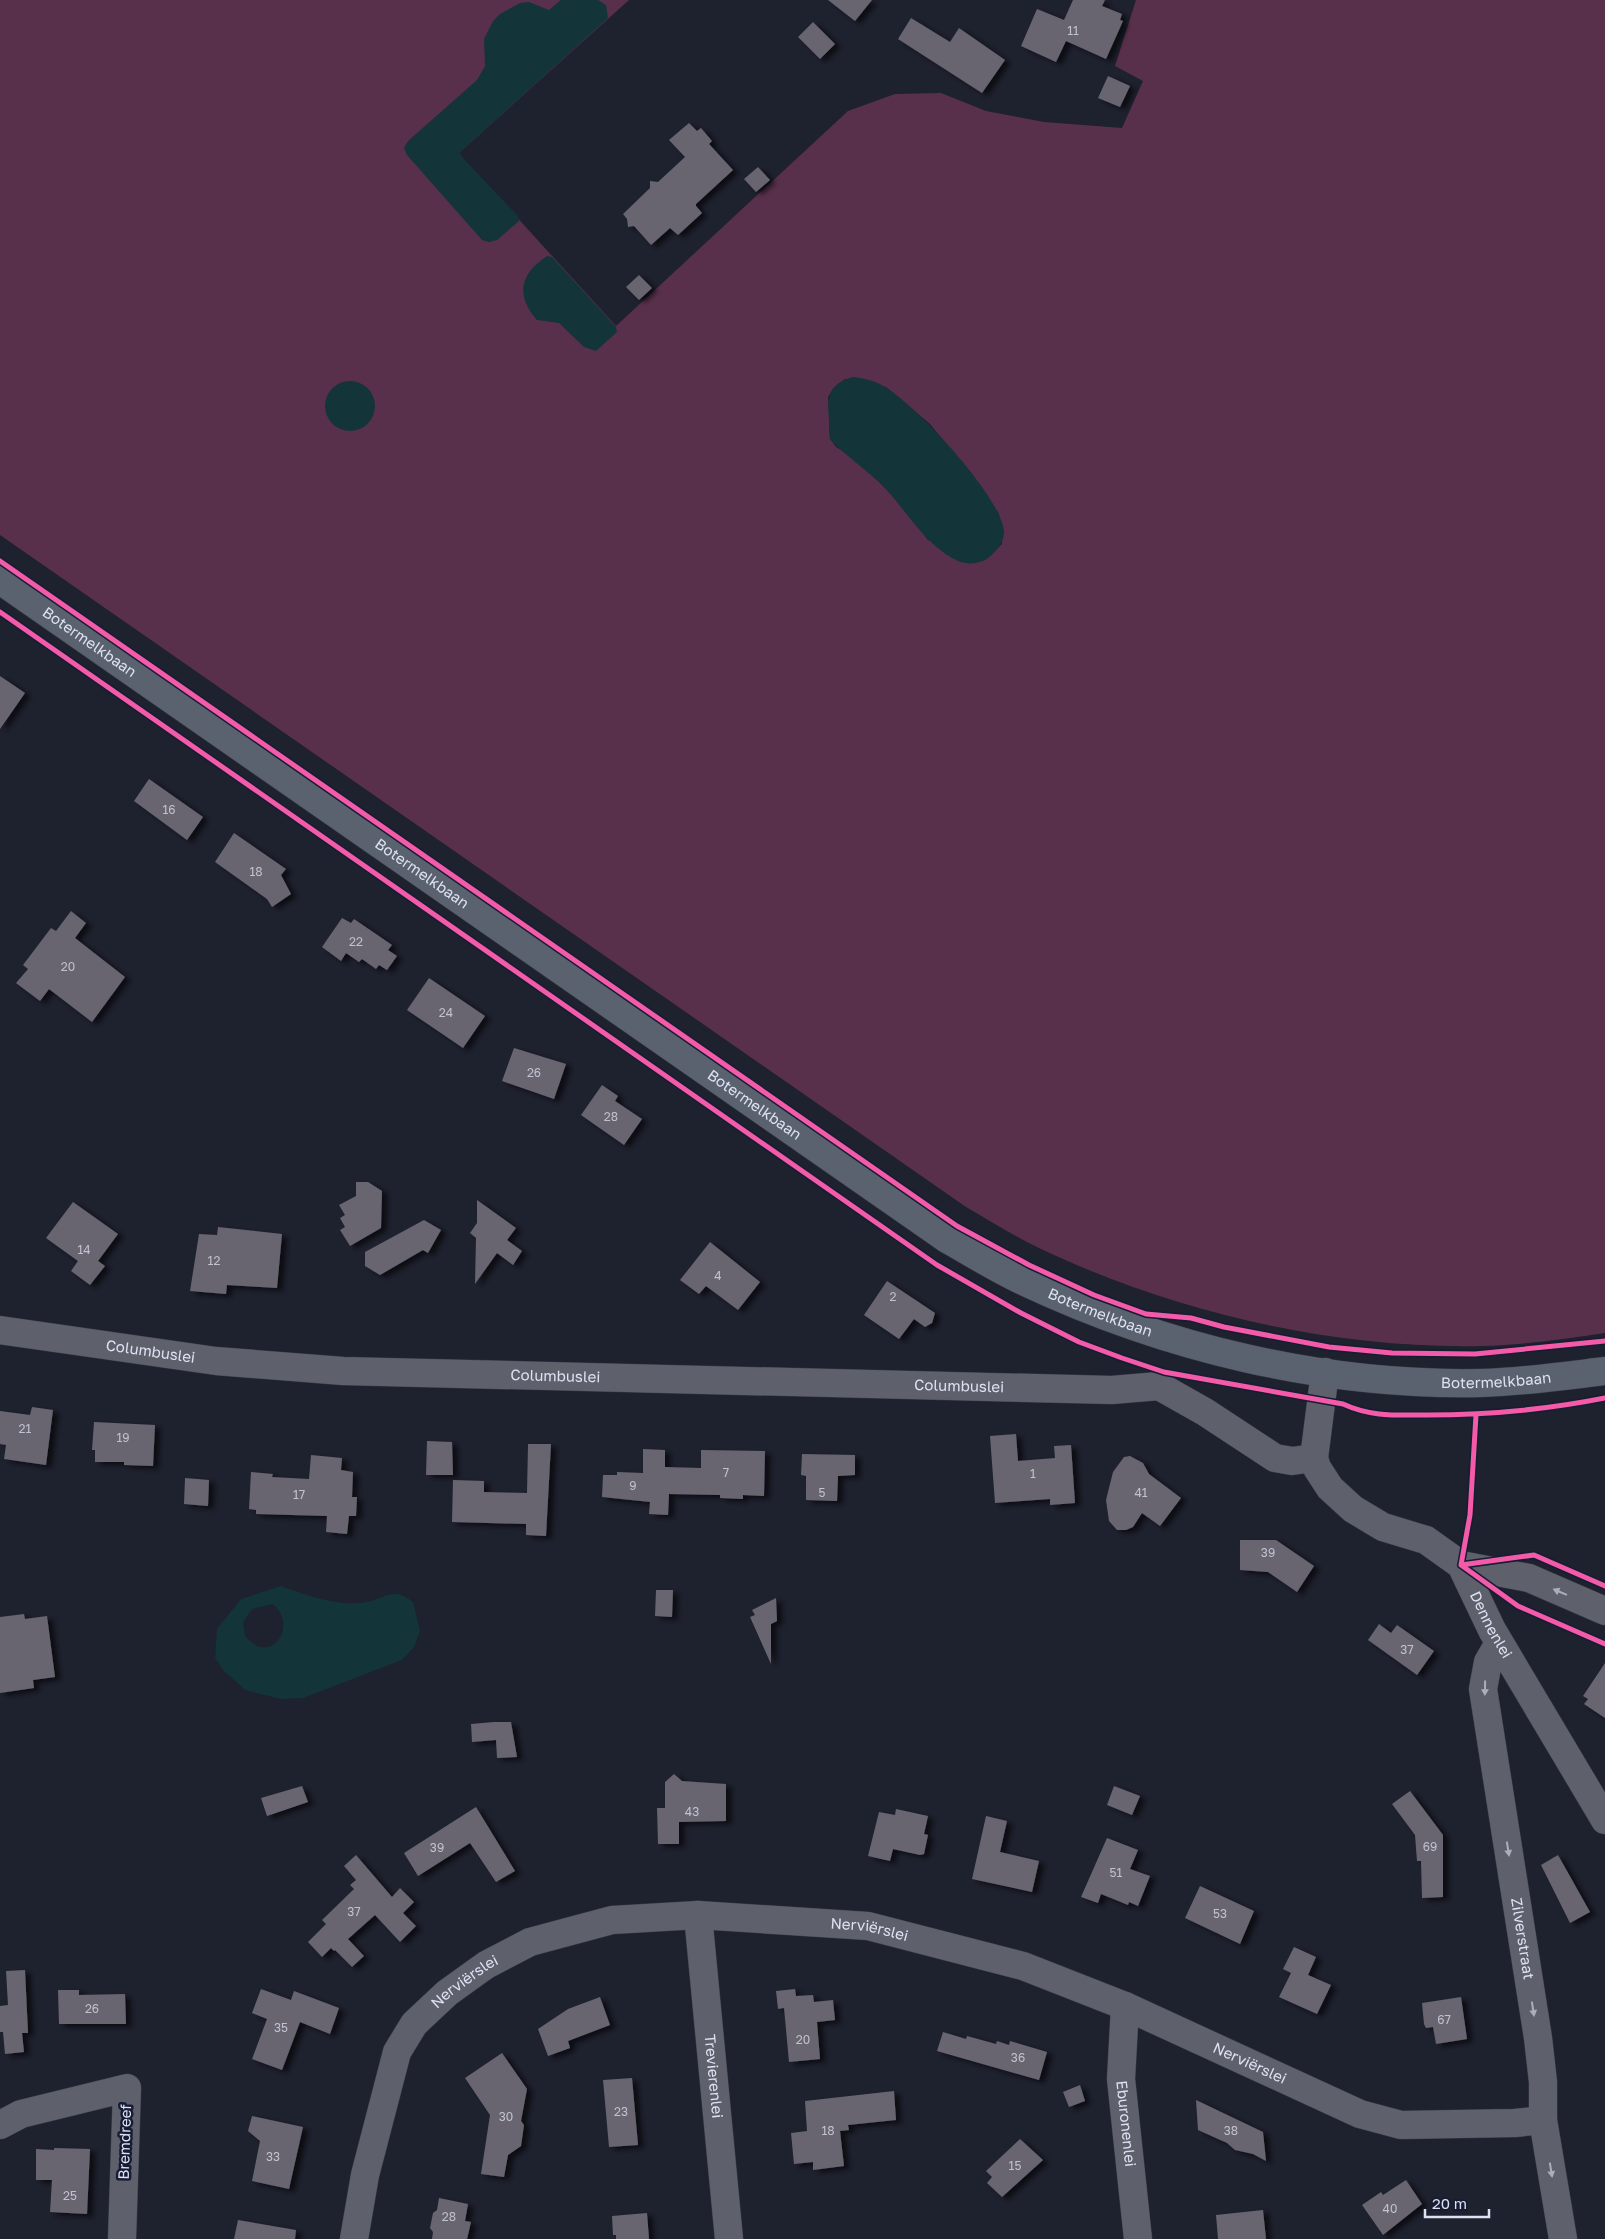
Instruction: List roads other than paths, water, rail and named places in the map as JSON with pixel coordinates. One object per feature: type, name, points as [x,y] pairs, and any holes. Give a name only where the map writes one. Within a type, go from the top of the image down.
[{"type":"main road","name":"Botermelkbaan","points":[[0,580],[947,1238],[1021,1280],[1098,1314],[1162,1336],[1218,1352],[1325,1372],[1392,1381],[1481,1383],[1545,1379],[1605,1371]]},
{"type":"street","name":"Columbuslei","points":[[0,1330],[216,1361],[344,1371],[1112,1390],[1159,1386],[1205,1412],[1275,1458],[1292,1461],[1314,1458]]},
{"type":"street","points":[[1314,1458],[1325,1372]]},
{"type":"street","name":"Dennenlei","points":[[1314,1458],[1316,1468],[1330,1488],[1353,1509],[1383,1526],[1426,1540],[1461,1565],[1499,1643],[1605,1820]]},
{"type":"street","points":[[1461,1565],[1529,1578],[1605,1611]]},
{"type":"street","name":"Zilverstraat","points":[[1499,1643],[1488,1662],[1483,1689],[1538,2038],[1543,2082],[1543,2120],[1563,2239]]},
{"type":"street","name":"Nerviërslei","points":[[354,2239],[364,2175],[398,2052],[414,2024],[447,1993],[486,1965],[530,1942],[612,1920],[698,1916],[868,1926],[1023,1966],[1125,2006],[1360,2114],[1401,2125],[1515,2123],[1543,2120]]},
{"type":"street","name":"Trevierenlei","points":[[698,1916],[729,2239]]},
{"type":"street","name":"Eburonenlei","points":[[1125,2006],[1121,2079],[1138,2239]]},
{"type":"street","name":"Bremdreef","points":[[0,2125],[21,2114],[127,2088],[122,2239]]}]
